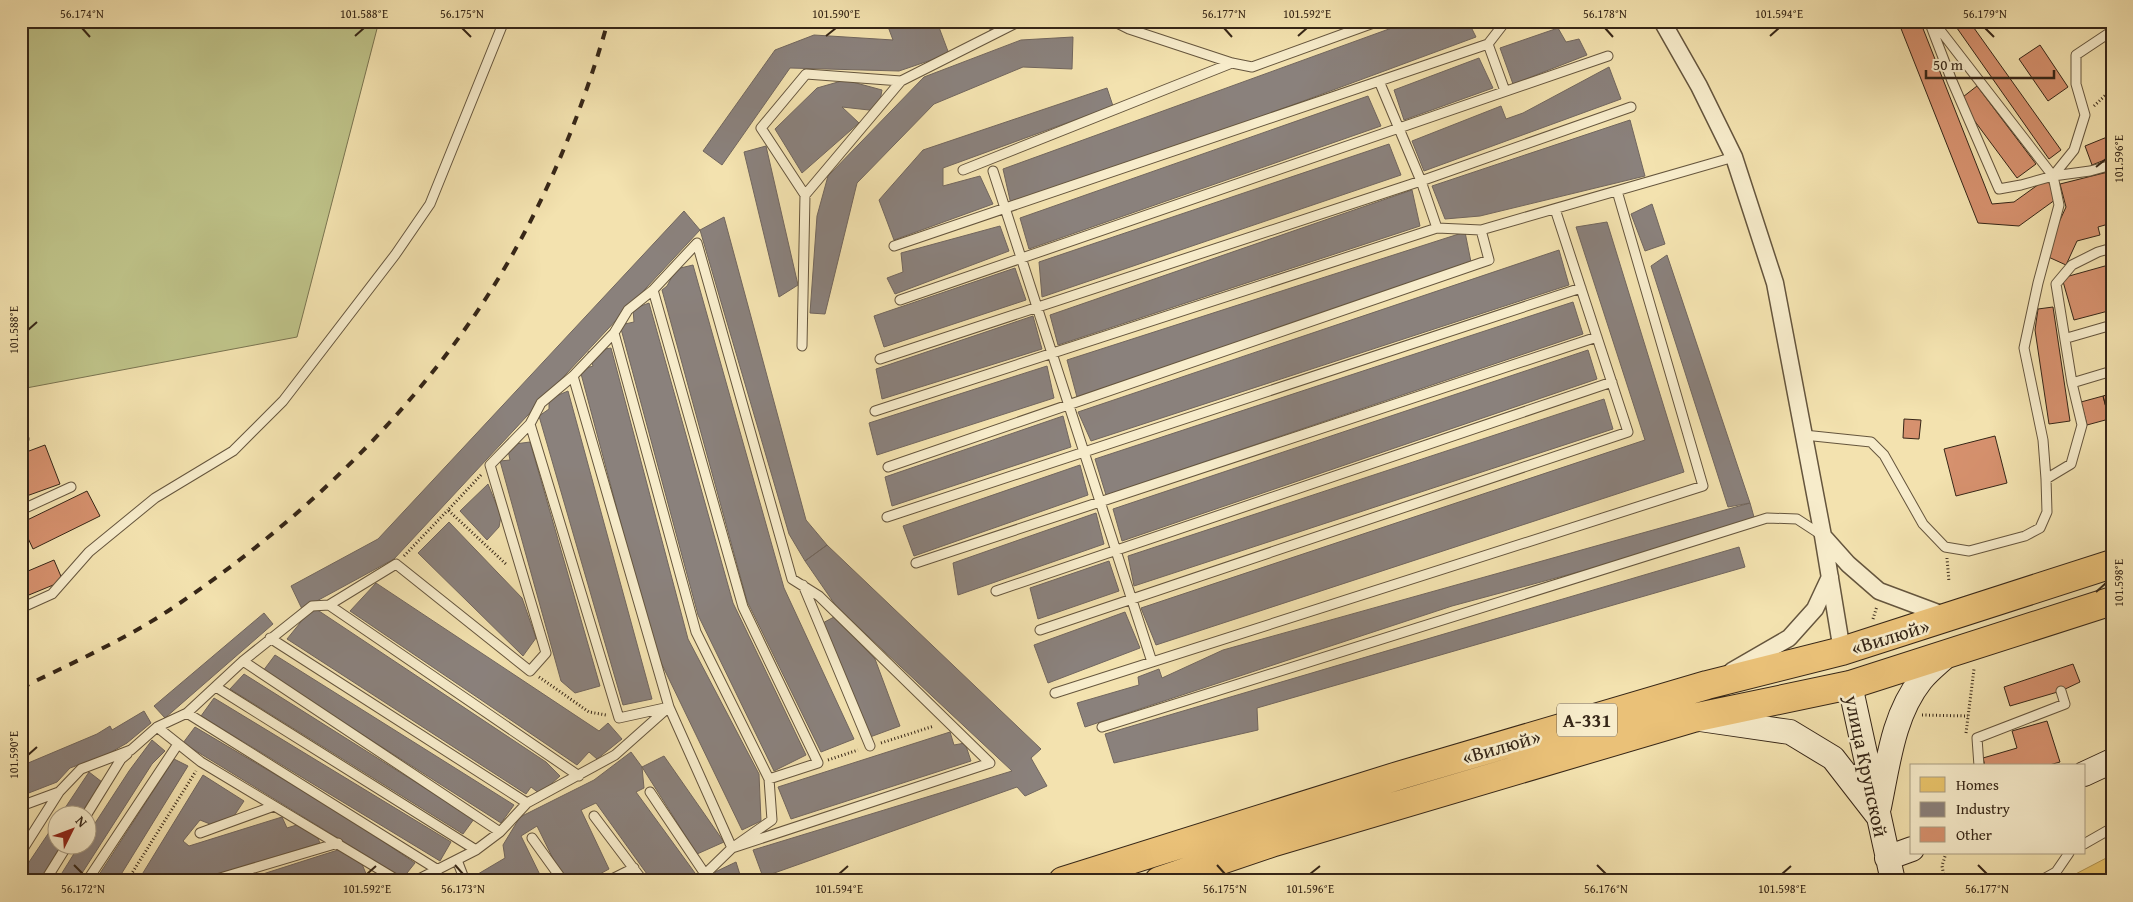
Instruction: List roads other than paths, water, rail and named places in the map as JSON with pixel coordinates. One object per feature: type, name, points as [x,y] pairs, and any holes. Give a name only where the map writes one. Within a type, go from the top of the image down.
[{"type":"highway","name":"«Вилюй»","points":[[1063,881],[1401,776],[1707,685],[1842,651],[1950,618],[2112,564]]},
{"type":"highway","name":"«Вилюй»","points":[[1159,881],[1274,842],[1693,718],[1850,686],[2112,601]]},
{"type":"highway","name":"улица Крупской","points":[[1842,651],[1850,686]]},
{"type":"main road","points":[[1878,816],[1893,740],[1905,705],[1921,680],[1949,653]]},
{"type":"main road","name":"улица Крупской","points":[[1850,686],[1889,874]]},
{"type":"main road","points":[[1693,718],[1790,732],[1833,758],[1878,816]]},
{"type":"main road","points":[[2086,773],[2111,763]]},
{"type":"main road","points":[[1889,874],[1910,851]]},
{"type":"street","points":[[1662,21],[1699,86],[1734,157],[1775,283],[1824,536],[1842,651]]},
{"type":"street","points":[[1824,536],[1848,564],[1879,591],[1950,618]]},
{"type":"street","points":[[1707,685],[1788,638],[1815,609],[1830,577]]},
{"type":"lane","points":[[21,608],[52,594],[89,552],[155,498],[233,451],[283,400],[395,255],[430,204],[504,21]]},
{"type":"lane","points":[[805,195],[901,81],[1020,21]]},
{"type":"lane","points":[[1113,21],[1129,29],[1232,63],[1252,67],[1379,21]]},
{"type":"lane","points":[[1929,21],[1952,81],[2000,189],[2053,176],[2090,171],[2112,164]]},
{"type":"lane","points":[[1804,435],[1871,442],[1884,455],[1923,524],[1945,547],[1969,550],[2026,536],[2040,528],[2047,512],[2043,440],[2024,348],[2038,283],[2059,205],[2053,176],[1933,21]]},
{"type":"lane","points":[[894,246],[1488,44],[1506,22]]},
{"type":"lane","points":[[2053,176],[2074,150],[2085,115],[2076,84],[2076,55],[2112,31]]},
{"type":"lane","points":[[1488,44],[1505,91]]},
{"type":"lane","points":[[900,300],[1608,56]]},
{"type":"lane","points":[[963,170],[1232,63]]},
{"type":"lane","points":[[802,346],[805,195],[761,128],[806,74],[901,81]]},
{"type":"lane","points":[[1379,81],[1422,181],[1437,228]]},
{"type":"lane","points":[[880,360],[1422,181],[1631,107]]},
{"type":"lane","points":[[875,411],[1437,228],[1481,230],[1734,157]]},
{"type":"lane","points":[[993,171],[1152,662]]},
{"type":"lane","points":[[1055,693],[1703,486],[1617,191]]},
{"type":"lane","points":[[1040,630],[1628,432],[1555,209]]},
{"type":"lane","points":[[888,467],[1489,260],[1481,230]]},
{"type":"lane","points":[[93,804],[121,759],[156,727],[188,713],[243,661],[312,606],[329,605],[396,564],[530,671],[546,653],[490,465],[530,424],[541,403],[572,376],[614,333],[628,310],[653,290],[697,243],[792,578],[819,596],[990,764],[732,848]]},
{"type":"lane","points":[[2046,479],[2071,464],[2082,425],[2072,383],[2067,338],[2056,284],[2072,265],[2098,252],[2112,248]]},
{"type":"lane","points":[[886,517],[1581,288]]},
{"type":"lane","points":[[653,290],[743,608],[818,763],[769,779]]},
{"type":"lane","points":[[2067,338],[2112,326]]},
{"type":"lane","points":[[614,333],[696,632],[769,779],[772,820],[732,848],[702,877],[650,792]]},
{"type":"lane","points":[[916,563],[1597,337]]},
{"type":"lane","points":[[2072,383],[2112,371]]},
{"type":"lane","points":[[572,376],[669,707],[732,848]]},
{"type":"lane","points":[[996,591],[1612,382]]},
{"type":"lane","points":[[530,424],[619,718],[669,707]]},
{"type":"lane","points":[[21,510],[71,487]]},
{"type":"lane","points":[[1102,727],[1767,518],[1797,519],[1824,536]]},
{"type":"lane","points":[[803,585],[870,746]]},
{"type":"lane","points":[[329,605],[579,776]]},
{"type":"lane","points":[[270,638],[526,803]]},
{"type":"lane","points":[[243,661],[500,832]]},
{"type":"lane","points":[[216,687],[476,850]]},
{"type":"lane","points":[[1979,764],[1977,738],[2065,704],[2060,691]]},
{"type":"lane","points":[[415,881],[476,850],[500,832],[526,803],[615,755],[669,707]]},
{"type":"lane","points":[[188,713],[438,870]]},
{"type":"lane","points":[[156,727],[201,762],[399,881]]},
{"type":"lane","points":[[87,881],[178,744]]},
{"type":"lane","points":[[21,852],[59,792],[81,769],[131,750]]},
{"type":"lane","points":[[21,806],[59,792]]},
{"type":"lane","points":[[200,833],[274,806]]},
{"type":"lane","points":[[594,816],[643,881]]},
{"type":"lane","points":[[2086,843],[2112,828]]},
{"type":"lane","points":[[532,838],[563,881]]},
{"type":"lane","points":[[210,881],[338,843]]},
{"type":"lane","points":[[45,881],[62,854]]},
{"type":"lane","points":[[2040,881],[2056,872],[2067,854]]},
{"type":"lane","points":[[457,860],[465,881]]},
{"type":"lane","points":[[608,881],[634,868]]},
{"type":"railway","points":[[21,688],[133,632],[168,611],[214,579],[303,508],[384,428],[421,386],[456,341],[488,295],[508,263],[543,197],[572,128],[608,21]]}]
